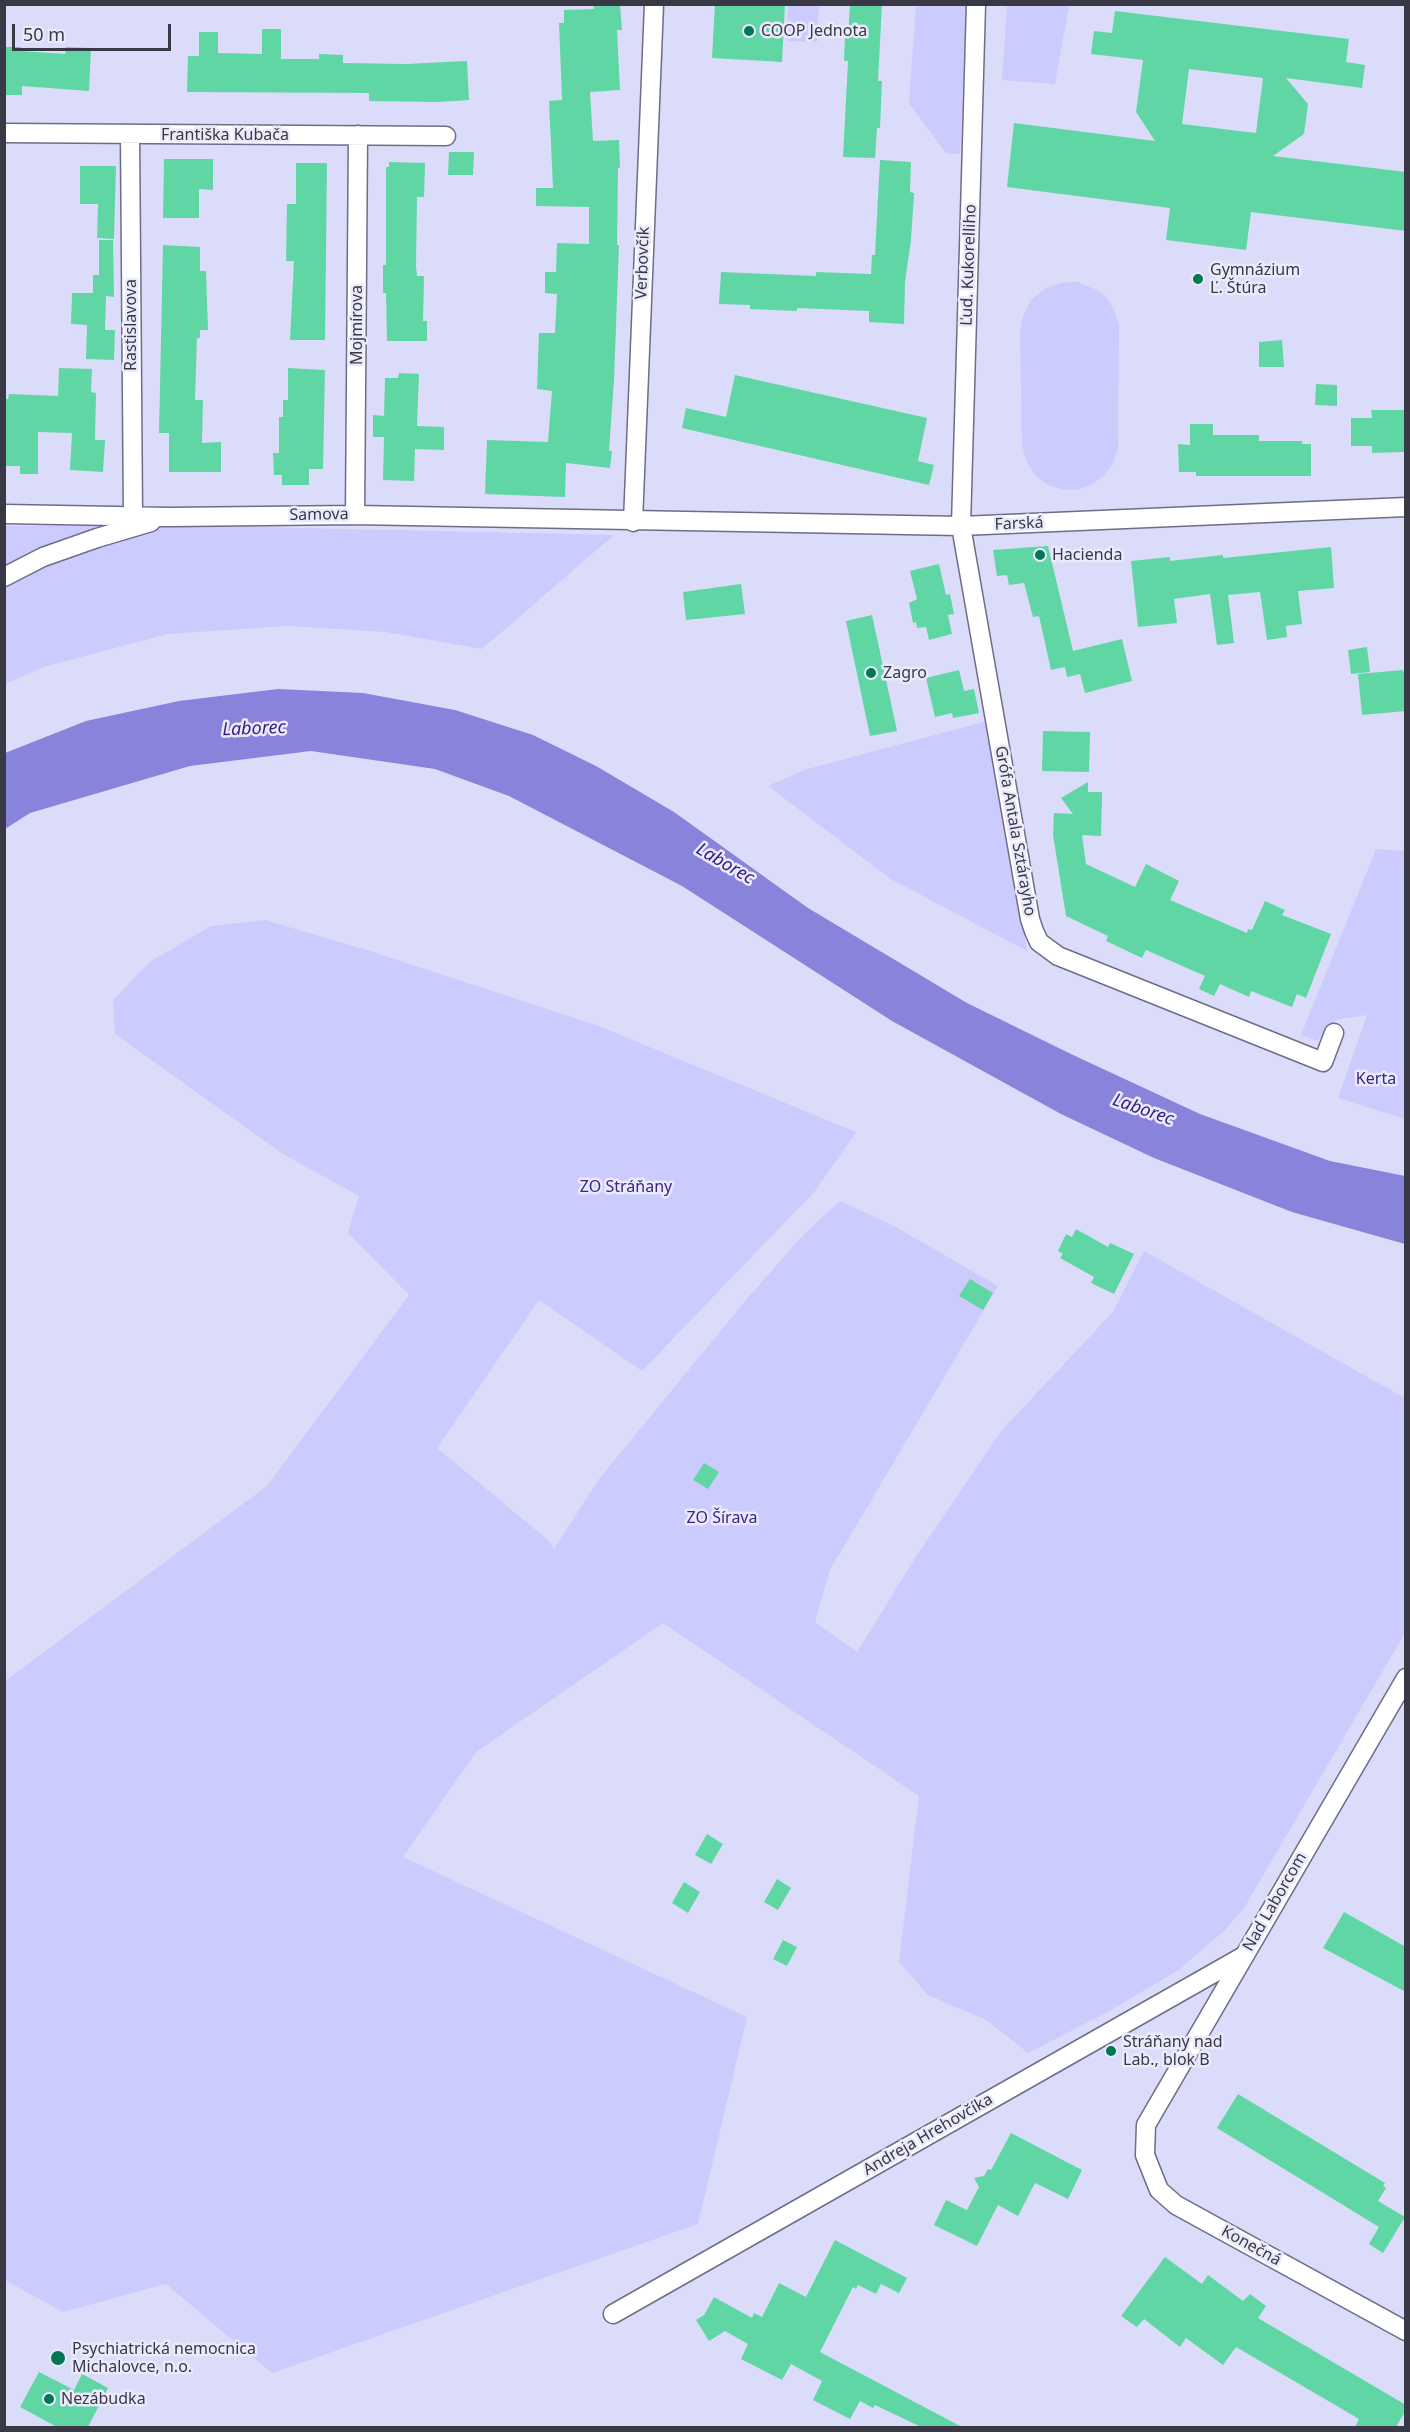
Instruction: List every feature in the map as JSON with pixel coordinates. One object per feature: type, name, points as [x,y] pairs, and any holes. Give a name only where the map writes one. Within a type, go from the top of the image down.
[{"type":"street","name":"Verbovčík","points":[[633,522],[654,4]]},
{"type":"street","name":"Ľud. Kukorelliho","points":[[961,526],[976,4]]},
{"type":"street","name":"Františka Kubača","points":[[4,133],[446,136]]},
{"type":"street","name":"Rastislavova","points":[[130,134],[133,516]]},
{"type":"street","name":"Mojmírova","points":[[355,515],[358,135]]},
{"type":"street","name":"Farská","points":[[633,522],[961,526],[1406,507]]},
{"type":"street","name":"Samova","points":[[4,514],[170,517],[355,515],[633,522]]},
{"type":"street","points":[[4,577],[43,557],[97,538],[170,517]]},
{"type":"street","name":"Grófa Antala Sztárayho","points":[[961,526],[1030,919],[1039,942],[1059,956],[1323,1062],[1334,1033]]},
{"type":"street","name":"Nad Laborcom","points":[[1146,2125],[1406,1678]]},
{"type":"street","name":"Andreja Hrehovčíka","points":[[613,2313],[1243,1956]]},
{"type":"street","name":"Konečná","points":[[1146,2125],[1145,2154],[1159,2190],[1176,2205],[1406,2331]]},
{"type":"green space","points":[[788,5],[819,5],[817,42],[787,41]]},
{"type":"green space","points":[[916,5],[967,5],[960,154],[946,153],[909,103]]},
{"type":"green space","points":[[1007,5],[1069,5],[1055,84],[1002,80]]},
{"type":"green space","points":[[1077,282],[1097,290],[1106,297],[1119,325],[1118,448],[1113,463],[1104,476],[1091,485],[1076,490],[1061,489],[1046,484],[1034,474],[1026,460],[1022,445],[1020,333],[1023,316],[1031,300],[1044,289],[1060,283]]},
{"type":"green space","points":[[5,526],[213,526],[614,535],[482,649],[386,632],[288,626],[167,634],[44,667],[5,684]]},
{"type":"green space","points":[[987,721],[1027,951],[891,879],[768,786],[804,770]]},
{"type":"green space","name":"Kerta","points":[[1376,849],[1405,851],[1405,1119],[1338,1098],[1367,1015],[1336,1020],[1317,1041],[1301,1035]]},
{"type":"green space","points":[[265,920],[370,951],[596,1025],[856,1132],[815,1191],[642,1371],[539,1300],[437,1448],[549,1541],[554,1549],[599,1479],[746,1300],[804,1234],[840,1201],[894,1226],[998,1286],[830,1570],[815,1622],[857,1652],[917,1555],[1002,1430],[1113,1312],[1144,1251],[1403,1397],[1405,1381],[1405,1633],[1244,1908],[1224,1931],[1180,1969],[1106,2013],[1028,2053],[986,2020],[928,1995],[899,1962],[919,1796],[663,1623],[476,1752],[403,1857],[747,2017],[698,2224],[272,2373],[166,2284],[63,2312],[5,2280],[5,1681],[267,1486],[409,1295],[348,1233],[359,1196],[283,1154],[115,1034],[113,1000],[151,961],[211,926]]},
{"type":"water","name":"Laborec","points":[[278,689],[363,693],[455,710],[533,735],[596,766],[674,812],[808,908],[967,1003],[1200,1114],[1330,1161],[1405,1176],[1405,1244],[1292,1212],[1154,1158],[1061,1114],[892,1021],[682,886],[509,796],[435,769],[311,751],[190,766],[30,813],[5,829],[5,753],[86,721],[179,701]]},
{"type":"building","points":[[593,4],[620,4],[622,30],[617,30],[620,90],[590,92],[593,141],[619,140],[617,245],[619,245],[610,468],[566,463],[565,497],[485,494],[487,440],[548,442],[552,391],[537,389],[539,333],[555,333],[557,294],[545,293],[545,272],[556,272],[557,243],[589,244],[589,207],[536,206],[536,188],[553,188],[549,101],[562,100],[559,23],[564,23],[564,10],[594,9]]},
{"type":"building","name":"COOP Jednota","points":[[715,4],[785,4],[782,62],[712,58]]},
{"type":"building","points":[[850,4],[882,4],[878,81],[882,81],[880,128],[877,128],[875,158],[843,157],[848,61],[844,61],[845,37],[848,37]]},
{"type":"building","points":[[1115,11],[1349,39],[1346,62],[1365,65],[1362,88],[1286,78],[1308,104],[1304,134],[1273,156],[1406,172],[1406,231],[1251,212],[1246,250],[1166,240],[1170,208],[1007,187],[1014,123],[1155,141],[1136,112],[1143,60],[1091,54],[1094,31],[1112,33]],"holes":[[[1189,69],[1263,78],[1256,133],[1182,124]]]},
{"type":"building","points":[[262,29],[281,29],[281,59],[319,59],[319,54],[343,55],[343,63],[406,64],[467,61],[469,100],[369,101],[369,93],[187,92],[188,56],[199,56],[199,32],[218,32],[218,53],[262,54]]},
{"type":"building","points":[[4,47],[21,47],[21,51],[65,54],[66,47],[91,48],[89,91],[22,86],[22,95],[4,95]]},
{"type":"building","points":[[449,152],[474,152],[473,175],[448,175]]},
{"type":"building","points":[[164,159],[213,159],[213,190],[199,189],[199,218],[163,218]]},
{"type":"building","points":[[880,160],[911,162],[910,192],[914,193],[905,282],[904,324],[869,322],[869,311],[750,309],[750,305],[719,304],[721,272],[816,276],[816,272],[871,274],[872,255],[875,255]]},
{"type":"building","points":[[389,162],[425,163],[424,197],[417,197],[416,266],[417,276],[424,276],[423,321],[427,321],[427,341],[387,341],[383,265],[386,265],[386,167],[389,167]]},
{"type":"building","points":[[296,163],[327,163],[325,340],[290,340],[294,261],[286,261],[287,204],[296,204]]},
{"type":"building","points":[[80,166],[116,166],[114,239],[97,238],[98,204],[80,204]]},
{"type":"building","points":[[99,240],[113,240],[114,297],[106,296],[105,330],[115,330],[114,360],[86,359],[87,325],[71,324],[72,293],[93,293],[93,275],[99,275]]},
{"type":"building","points":[[163,245],[200,247],[200,271],[206,271],[208,330],[200,330],[200,338],[197,338],[195,400],[203,400],[202,443],[221,442],[221,472],[169,472],[169,433],[159,433]]},
{"type":"building","points":[[1282,340],[1284,367],[1259,367],[1259,342]]},
{"type":"building","points":[[59,368],[92,369],[91,392],[96,393],[95,440],[105,440],[103,472],[70,470],[72,433],[38,432],[38,474],[20,474],[20,466],[4,466],[4,399],[8,399],[9,394],[58,396]]},
{"type":"building","points":[[288,368],[325,370],[323,469],[309,469],[309,485],[282,485],[282,475],[274,475],[273,453],[279,453],[279,417],[283,417],[283,400],[288,400]]},
{"type":"building","points":[[399,373],[419,374],[417,426],[444,427],[444,450],[415,449],[414,481],[383,480],[384,437],[373,437],[373,415],[384,416],[385,378],[398,378]]},
{"type":"building","points":[[735,375],[927,418],[918,461],[934,465],[929,485],[682,428],[686,408],[726,417]]},
{"type":"building","points":[[1316,384],[1337,385],[1337,406],[1315,405]]},
{"type":"building","points":[[1371,410],[1406,410],[1404,452],[1372,453],[1372,446],[1351,446],[1351,418],[1372,418]]},
{"type":"building","points":[[1190,424],[1213,424],[1213,435],[1259,435],[1259,441],[1302,441],[1302,444],[1311,444],[1311,476],[1196,476],[1196,472],[1179,472],[1178,444],[1190,445]]},
{"type":"building","points":[[1048,546],[1073,651],[1122,639],[1132,681],[1085,693],[1080,674],[1067,677],[1065,667],[1051,670],[1039,616],[1033,617],[1024,583],[1009,585],[1007,575],[997,576],[993,550]]},
{"type":"building","points":[[1331,547],[1334,588],[1298,591],[1302,624],[1286,626],[1287,637],[1267,640],[1260,592],[1228,595],[1234,643],[1217,645],[1210,594],[1174,599],[1177,623],[1138,627],[1131,561],[1170,557],[1170,561],[1223,555],[1223,558]]},
{"type":"building","points":[[939,564],[946,595],[950,594],[954,614],[948,615],[952,634],[929,640],[926,627],[917,628],[916,622],[913,623],[909,603],[917,599],[910,571]]},
{"type":"building","points":[[741,584],[745,614],[686,620],[683,592]]},
{"type":"building","name":"Zagro","points":[[872,615],[897,731],[870,736],[846,621]]},
{"type":"building","points":[[1367,647],[1370,672],[1351,674],[1348,650]]},
{"type":"building","points":[[959,670],[964,691],[974,689],[979,713],[953,718],[952,713],[935,717],[926,678]]},
{"type":"building","points":[[1403,670],[1406,682],[1406,711],[1362,715],[1358,674]]},
{"type":"building","points":[[1043,731],[1090,732],[1089,772],[1042,771]]},
{"type":"building","points":[[1088,782],[1088,792],[1102,792],[1102,800],[1101,836],[1082,835],[1086,864],[1135,887],[1146,864],[1179,881],[1170,900],[1247,933],[1248,929],[1252,930],[1265,901],[1285,910],[1282,915],[1331,934],[1306,998],[1297,994],[1292,1007],[1251,991],[1249,997],[1220,984],[1214,996],[1199,989],[1205,976],[1146,950],[1142,958],[1106,941],[1108,936],[1066,916],[1053,835],[1054,813],[1073,814],[1061,798]]},
{"type":"building","points":[[1076,1229],[1108,1247],[1110,1243],[1134,1254],[1114,1294],[1091,1283],[1094,1277],[1060,1258],[1063,1254],[1058,1251],[1066,1234],[1072,1237]]},
{"type":"building","points":[[970,1279],[993,1293],[983,1310],[959,1296]]},
{"type":"building","points":[[704,1463],[719,1472],[708,1489],[693,1480]]},
{"type":"building","points":[[707,1834],[723,1844],[711,1864],[695,1855]]},
{"type":"building","points":[[777,1879],[791,1888],[778,1910],[764,1902]]},
{"type":"building","points":[[684,1882],[700,1892],[688,1913],[672,1903]]},
{"type":"building","points":[[1344,1912],[1406,1947],[1406,1992],[1323,1948]]},
{"type":"building","points":[[783,1940],[797,1947],[787,1966],[773,1959]]},
{"type":"building","points":[[1238,2094],[1385,2183],[1383,2186],[1386,2188],[1378,2201],[1405,2217],[1383,2253],[1369,2244],[1379,2227],[1217,2128]]},
{"type":"building","points":[[1011,2133],[1082,2170],[1068,2199],[1035,2183],[1018,2216],[998,2205],[977,2246],[934,2225],[946,2200],[967,2210],[979,2187],[974,2178],[984,2176],[988,2169],[991,2170]]},
{"type":"building","points":[[835,2240],[907,2278],[899,2293],[881,2284],[876,2294],[858,2285],[856,2289],[853,2287],[820,2352],[962,2427],[921,2427],[875,2405],[873,2408],[860,2401],[850,2419],[813,2400],[822,2381],[791,2364],[782,2380],[741,2359],[748,2344],[725,2331],[709,2341],[696,2320],[704,2315],[714,2297],[752,2318],[754,2313],[762,2317],[779,2283],[806,2297]]},
{"type":"building","points":[[1165,2257],[1202,2284],[1208,2275],[1243,2301],[1250,2294],[1266,2306],[1258,2318],[1406,2405],[1406,2410],[1396,2427],[1355,2427],[1359,2419],[1236,2347],[1223,2365],[1186,2338],[1180,2347],[1144,2319],[1137,2327],[1121,2316]]},
{"type":"building","points":[[39,2372],[74,2390],[82,2374],[108,2388],[88,2427],[57,2427],[20,2407]]},
{"type":"place","name":"COOP Jednota","points":[[749,31]]},
{"type":"place","name":"Gymnázium Ľ. Štúra","points":[[1198,279]]},
{"type":"place","name":"Hacienda","points":[[1040,555]]},
{"type":"place","name":"Zagro","points":[[871,673]]},
{"type":"place","name":"Stráňany nad Lab., blok B","points":[[1111,2051]]},
{"type":"place","name":"Psychiatrická nemocnica Michalovce, n.o.","points":[[58,2358]]},
{"type":"place","name":"Nezábudka","points":[[49,2399]]},
{"type":"park label","name":"ZO Stráňany","points":[[626,1187]]},
{"type":"park label","name":"ZO Šírava","points":[[722,1518]]}]
